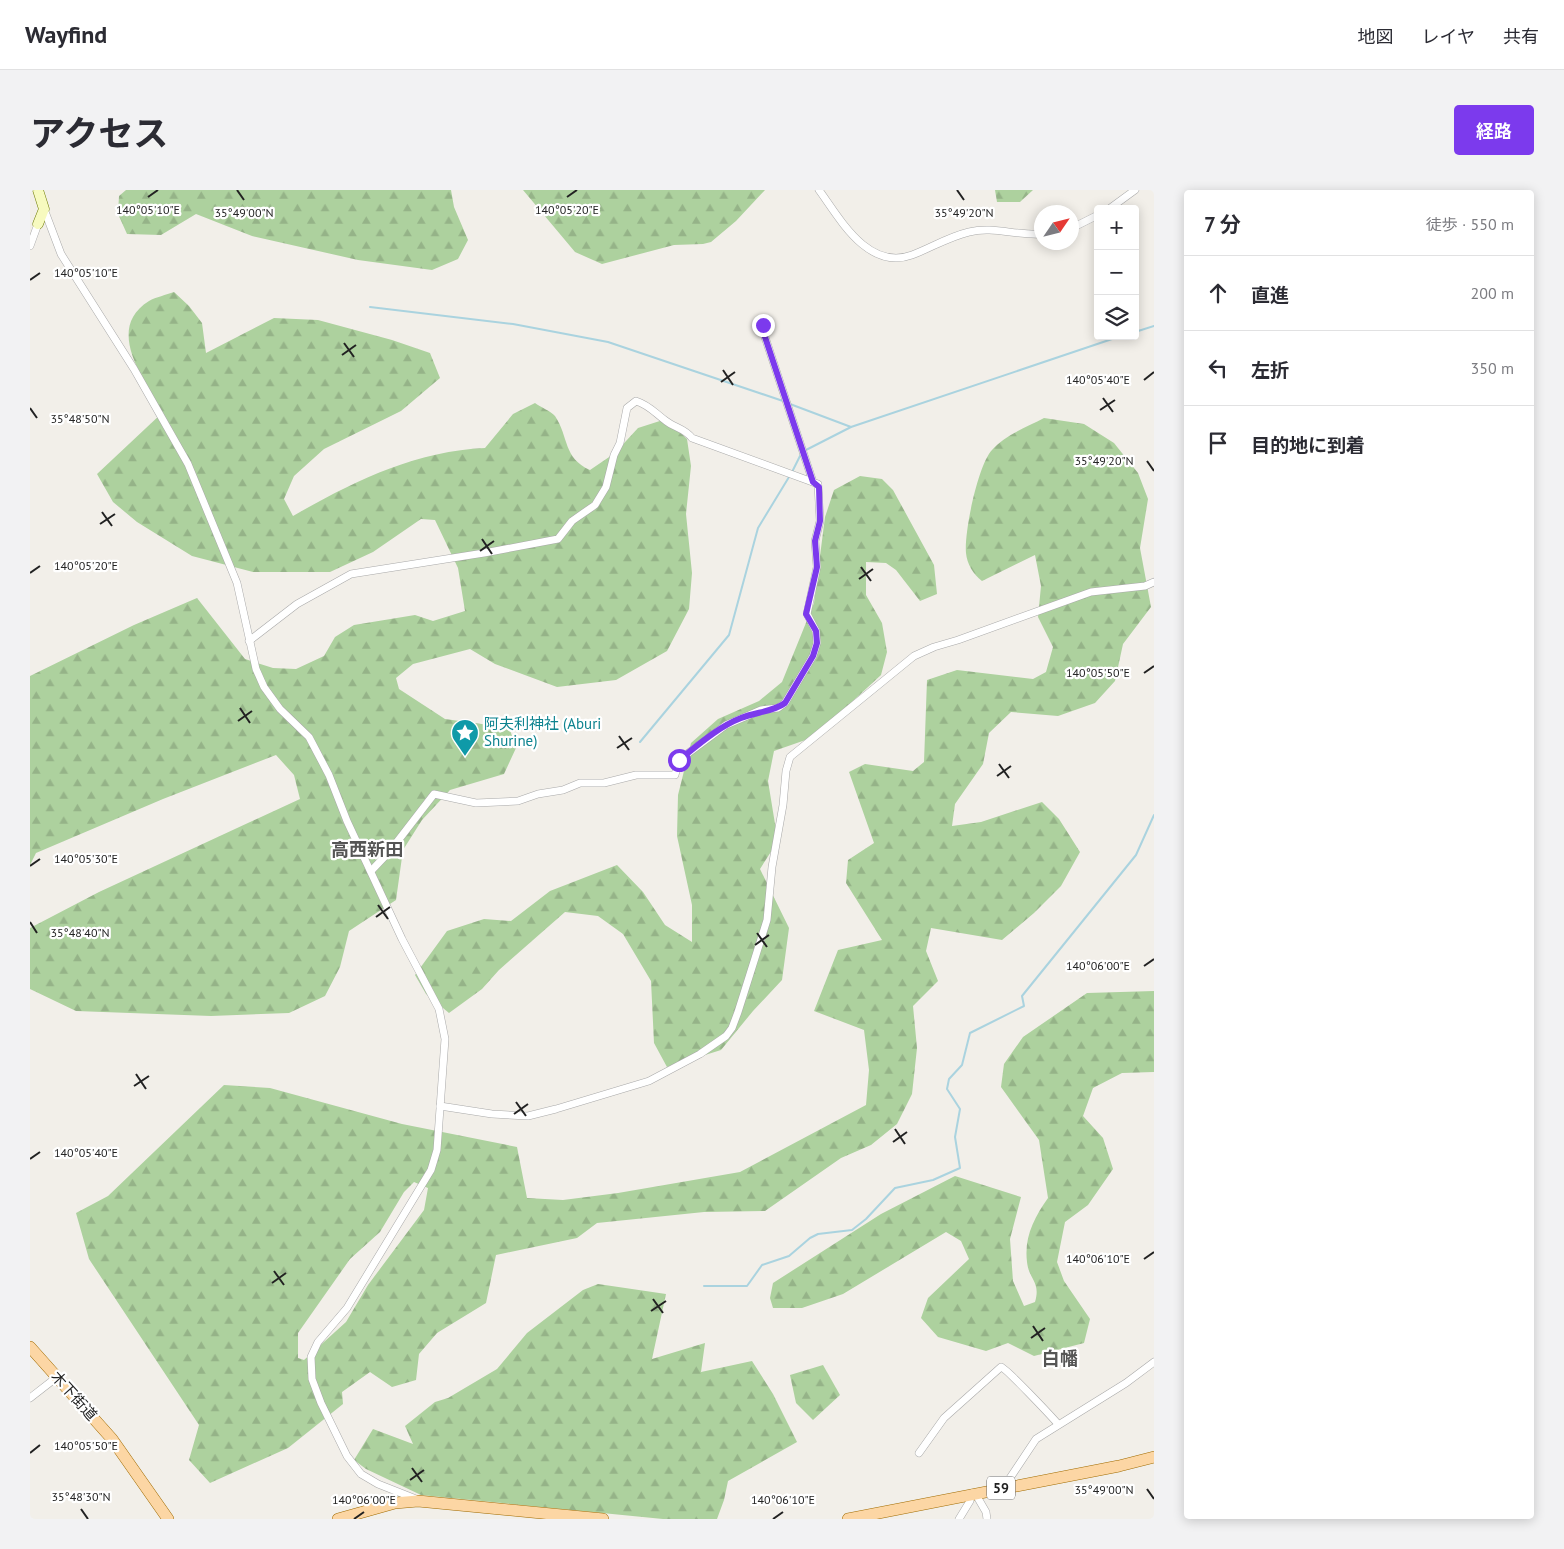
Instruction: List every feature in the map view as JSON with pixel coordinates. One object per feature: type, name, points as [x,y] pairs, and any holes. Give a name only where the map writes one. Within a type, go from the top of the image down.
[{"type":"main road","name":"木下街道","points":[[30,1347],[112,1439],[168,1519]]},
{"type":"main road","name":"59","points":[[848,1519],[973,1493],[1119,1466],[1154,1456]]},
{"type":"main road","points":[[338,1519],[396,1503],[418,1501],[603,1519]]},
{"type":"street","points":[[38,190],[61,254],[125,354],[188,464],[236,583],[256,670],[264,687],[280,709],[309,737],[329,775],[402,939],[439,1009],[445,1039],[437,1150],[431,1170],[347,1308],[318,1342],[311,1357],[312,1379],[321,1403],[347,1456],[361,1474],[378,1484],[418,1501]]},
{"type":"street","points":[[819,190],[858,242],[886,257],[909,256],[941,240],[980,230],[1034,233]]},
{"type":"street","points":[[1114,205],[1135,190]]},
{"type":"street","points":[[30,246],[44,209]]},
{"type":"street","points":[[1079,224],[1094,217]]},
{"type":"street","points":[[763,325],[763,331],[813,482]]},
{"type":"street","points":[[249,641],[297,604],[351,574],[484,554],[558,539],[572,521],[595,505],[606,487],[614,455],[620,443],[627,408],[636,401],[645,404],[666,421],[680,427],[692,438],[813,482],[819,487],[820,521],[815,541],[817,567],[806,614],[816,631],[817,643],[813,656],[785,703],[778,708],[761,710],[726,725],[679,760],[674,775],[636,775],[604,783],[580,783],[563,790],[538,794],[518,801],[476,803],[434,794],[390,851],[371,871]]},
{"type":"street","points":[[440,1106],[492,1114],[528,1116],[556,1110],[649,1081],[700,1054],[726,1036],[732,1028],[738,1012],[767,920],[772,867],[783,805],[786,771],[790,757],[914,656],[934,646],[958,640],[1091,592],[1145,586],[1154,582]]},
{"type":"street","points":[[1004,1487],[1036,1439],[1120,1387],[1154,1362]]},
{"type":"street","points":[[919,1453],[944,1418],[1000,1367],[1009,1372],[1031,1398],[1058,1424]]},
{"type":"street","points":[[30,1398],[57,1377]]},
{"type":"street","points":[[959,1519],[973,1493]]},
{"type":"street","points":[[973,1493],[986,1512],[987,1519]]},
{"type":"green space","points":[[126,190],[451,190],[454,207],[468,240],[458,259],[432,270],[358,260],[252,236],[196,214],[161,235],[127,234],[118,214],[119,196]]},
{"type":"green space","points":[[523,190],[765,190],[736,221],[711,242],[674,245],[602,264],[575,252]]},
{"type":"green space","points":[[995,190],[1033,190],[1020,202],[997,202]]},
{"type":"green space","points":[[174,292],[189,306],[202,323],[206,353],[274,318],[318,320],[392,340],[430,353],[440,378],[401,411],[324,449],[294,476],[284,499],[293,516],[338,491],[385,470],[434,455],[459,450],[485,448],[513,414],[535,403],[555,416],[571,453],[581,465],[590,470],[615,453],[638,428],[666,419],[687,439],[691,466],[686,514],[692,573],[689,609],[667,651],[616,680],[557,687],[495,664],[470,649],[413,664],[396,678],[399,689],[445,719],[510,730],[516,748],[504,774],[450,790],[422,820],[403,850],[396,900],[349,931],[340,967],[325,996],[289,1013],[211,1016],[76,1011],[30,989],[30,928],[99,892],[300,799],[294,775],[276,755],[163,799],[36,853],[30,865],[30,676],[134,625],[197,598],[245,659],[273,668],[296,669],[324,656],[335,637],[354,625],[415,615],[433,621],[465,611],[458,568],[435,520],[421,519],[373,552],[330,572],[253,572],[192,556],[137,522],[113,502],[97,474],[162,413],[132,355],[129,340],[130,326],[136,312],[149,301]]},
{"type":"green space","points":[[1044,418],[1084,424],[1114,443],[1138,473],[1148,499],[1140,548],[1151,607],[1123,644],[1115,681],[1095,703],[1058,716],[1011,712],[989,733],[983,764],[955,804],[952,826],[981,822],[1042,802],[1059,819],[1080,852],[1061,886],[1034,913],[1002,940],[931,928],[926,951],[938,981],[913,1006],[917,1048],[912,1094],[897,1124],[871,1145],[841,1158],[765,1211],[704,1212],[597,1223],[577,1238],[496,1255],[486,1303],[437,1333],[419,1354],[416,1380],[392,1387],[370,1372],[342,1392],[343,1404],[288,1448],[210,1483],[189,1460],[199,1425],[89,1259],[76,1213],[108,1196],[224,1085],[270,1088],[402,1124],[517,1147],[527,1198],[563,1200],[618,1193],[740,1172],[866,1105],[869,1070],[864,1030],[814,1011],[838,950],[882,940],[846,883],[848,860],[874,843],[849,772],[865,764],[913,771],[924,762],[927,680],[957,670],[1033,679],[1046,672],[1053,647],[1038,617],[1041,586],[1035,555],[982,581],[971,568],[966,553],[967,530],[973,499],[987,458],[992,450],[1003,440]],"holes":[[[414,1182],[428,1188],[424,1210],[368,1285],[346,1322],[304,1360],[298,1358],[298,1333],[350,1259],[380,1232],[404,1192]]]},
{"type":"green space","points":[[860,476],[882,479],[893,490],[934,565],[937,594],[920,601],[896,570],[886,563],[866,562],[866,595],[882,623],[887,652],[881,675],[814,737],[774,751],[768,781],[776,830],[774,847],[760,869],[789,928],[782,980],[721,1050],[667,1067],[654,1043],[651,981],[623,934],[598,916],[565,912],[499,970],[482,989],[449,1013],[426,994],[415,975],[447,931],[484,919],[511,921],[550,891],[617,865],[643,892],[665,925],[692,942],[692,905],[677,836],[678,795],[691,743],[718,719],[759,701],[782,682],[814,603],[825,517],[834,490]]},
{"type":"green space","points":[[1154,991],[1154,1072],[1122,1073],[1093,1088],[1083,1116],[1103,1138],[1113,1169],[1088,1205],[1065,1222],[1057,1262],[1064,1281],[1090,1319],[1084,1343],[1034,1356],[1008,1343],[986,1351],[938,1337],[921,1318],[928,1298],[969,1259],[961,1241],[946,1232],[843,1294],[802,1308],[773,1308],[770,1298],[773,1283],[881,1214],[955,1176],[1021,1197],[1010,1239],[1013,1281],[1024,1306],[1035,1302],[1037,1290],[1028,1268],[1027,1244],[1034,1220],[1048,1198],[1039,1140],[1001,1087],[1004,1064],[1023,1037],[1087,993]]},
{"type":"green space","points":[[598,1284],[666,1294],[652,1359],[705,1343],[701,1372],[752,1361],[773,1394],[797,1442],[728,1481],[717,1519],[663,1519],[421,1495],[366,1469],[354,1460],[373,1429],[413,1444],[405,1426],[435,1402],[448,1398],[497,1369],[527,1333],[583,1290]]},
{"type":"green space","points":[[823,1365],[840,1395],[813,1420],[796,1403],[790,1375]]},
{"type":"waterway","points":[[370,307],[513,324],[608,342],[783,401]]},
{"type":"waterway","points":[[1139,331],[1154,326]]},
{"type":"waterway","points":[[804,451],[851,427],[1109,340]]},
{"type":"waterway","points":[[790,404],[851,427]]},
{"type":"waterway","points":[[792,472],[801,454]]},
{"type":"waterway","points":[[640,742],[729,635],[758,528],[789,477]]},
{"type":"waterway","points":[[704,1286],[747,1286],[762,1265],[789,1256],[810,1238],[818,1234],[852,1230],[866,1219],[895,1188],[933,1180],[960,1168],[955,1137],[960,1109],[947,1089],[949,1079],[962,1065],[970,1033],[1024,1006],[1022,996],[1136,855],[1154,815]]},
{"type":"place","name":"阿夫利神社 (Aburi Shurine)","points":[[465,757]]},
{"type":"district","name":"高西新田","points":[[367,850]]},
{"type":"district","name":"白幡","points":[[1060,1359]]},
{"type":"route","points":[[679,760],[726,725],[761,710],[778,708],[785,703],[813,656],[817,643],[816,631],[806,614],[817,567],[815,541],[820,521],[819,487],[818,484],[813,482],[763,331],[763,325]]}]
